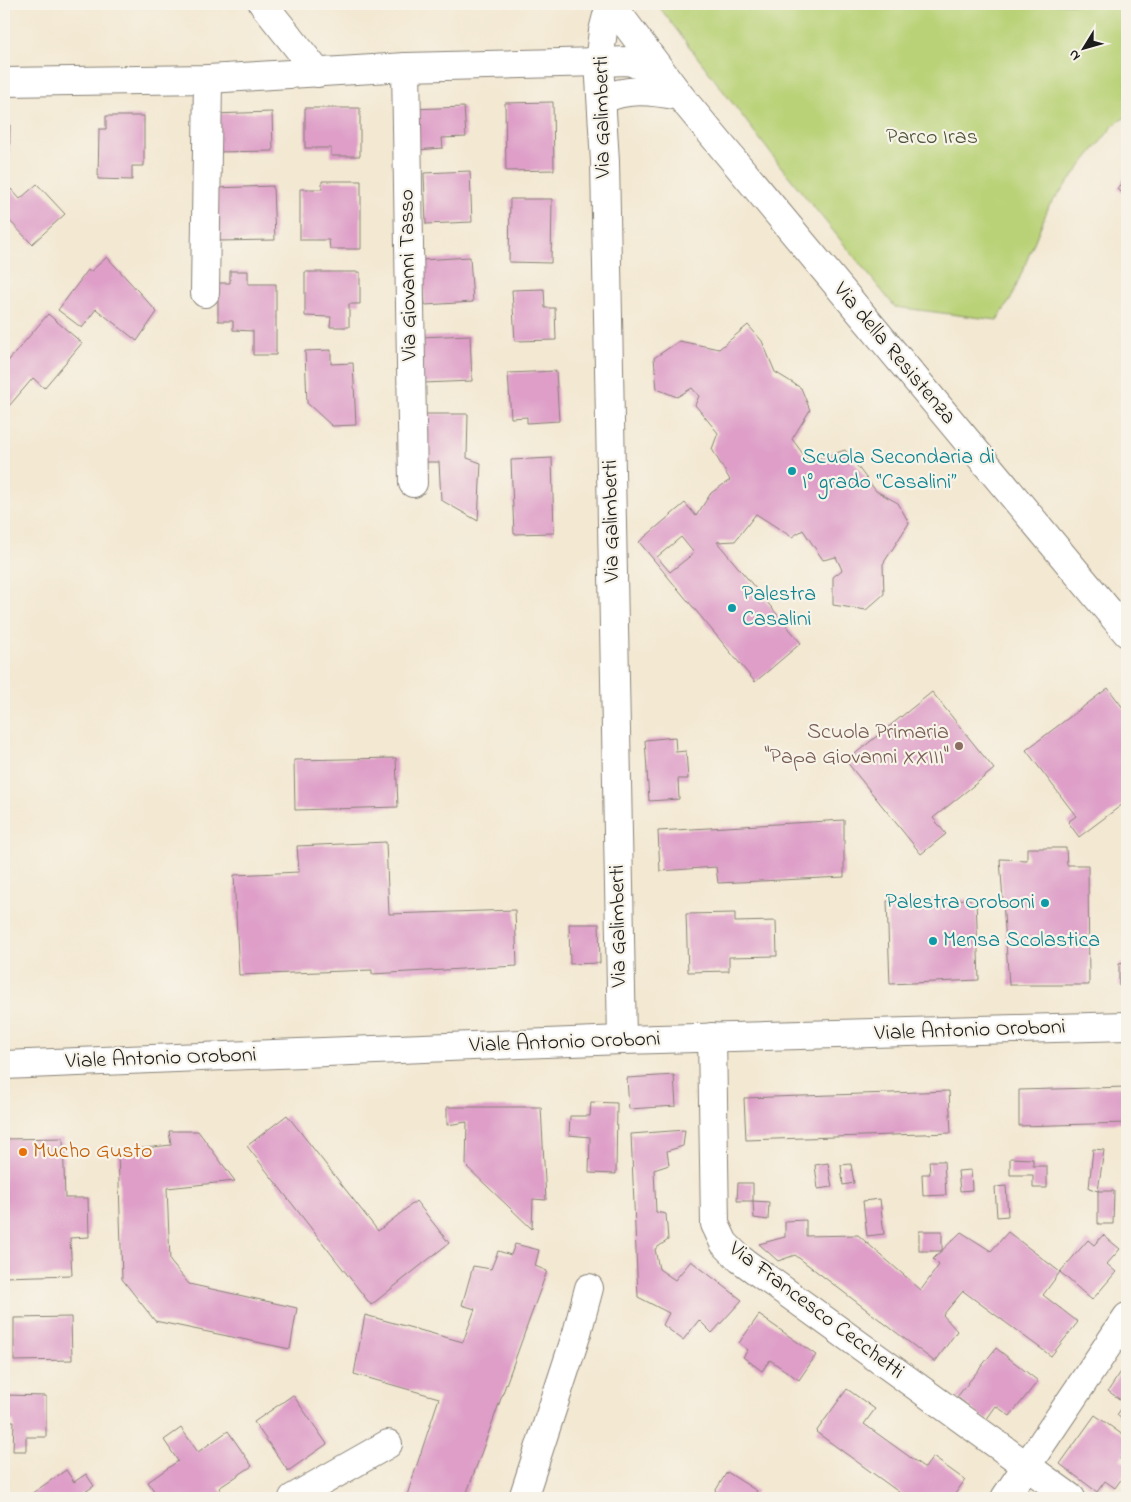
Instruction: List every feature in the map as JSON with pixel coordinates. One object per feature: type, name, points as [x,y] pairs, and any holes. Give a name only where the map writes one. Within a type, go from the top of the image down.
[{"type":"street","points":[[263,4],[318,73]]},
{"type":"street","name":"Via Galimberti","points":[[611,4],[603,31],[599,62],[605,172],[622,1040]]},
{"type":"street","name":"Via della Resistenza","points":[[611,4],[680,96],[1127,634]]},
{"type":"street","name":"Via della Resistenza","points":[[599,62],[628,61],[662,74]]},
{"type":"street","points":[[4,82],[208,79],[406,68],[599,62]]},
{"type":"street","name":"Via Giovanni Tasso","points":[[406,68],[413,483]]},
{"type":"street","points":[[205,293],[208,79]]},
{"type":"street","points":[[602,100],[613,94],[635,91],[656,91],[680,96]]},
{"type":"street","name":"Viale Antonio Oroboni","points":[[4,1065],[622,1040],[1127,1026]]},
{"type":"street","name":"Via Francesco Cecchetti","points":[[712,1038],[715,1224],[724,1243],[740,1259],[1025,1467],[1071,1498]]},
{"type":"street","points":[[523,1498],[577,1333],[589,1288]]},
{"type":"street","points":[[1006,1498],[1127,1316]]},
{"type":"street","points":[[293,1498],[388,1444]]},
{"type":"green space","name":"Parco Iras","points":[[657,4],[1127,4],[1127,116],[1114,125],[1049,206],[1011,299],[997,320],[895,307],[778,163]]},
{"type":"building","points":[[553,102],[554,170],[506,171],[505,103]]},
{"type":"building","points":[[464,107],[466,137],[442,138],[443,148],[416,150],[413,109]]},
{"type":"building","points":[[305,108],[360,108],[360,156],[331,156],[331,148],[305,148]]},
{"type":"building","points":[[272,112],[273,151],[214,152],[213,114]]},
{"type":"building","points":[[106,116],[144,116],[144,166],[132,166],[132,180],[98,179],[99,129],[106,129]]},
{"type":"building","points":[[4,125],[10,125],[9,167],[4,166]]},
{"type":"building","points":[[470,171],[472,222],[426,224],[424,173]]},
{"type":"building","points":[[1127,174],[1127,196],[1117,189]]},
{"type":"building","points":[[322,181],[361,181],[361,249],[330,249],[329,240],[300,240],[300,189],[322,189]]},
{"type":"building","points":[[37,184],[65,214],[32,244],[4,215],[4,195],[11,189],[20,199]]},
{"type":"building","points":[[273,186],[275,240],[217,241],[216,188]]},
{"type":"building","points":[[510,199],[552,199],[551,263],[509,262]]},
{"type":"building","points":[[107,257],[157,312],[137,341],[96,309],[82,328],[58,310],[88,270],[90,272]]},
{"type":"building","points":[[470,257],[473,302],[425,305],[422,260]]},
{"type":"building","points":[[4,267],[7,288],[4,292]]},
{"type":"building","points":[[230,271],[248,271],[248,284],[276,284],[276,355],[253,355],[253,331],[233,330],[233,321],[218,321],[218,283],[230,283]]},
{"type":"building","points":[[305,272],[360,272],[360,304],[349,304],[349,327],[330,327],[331,317],[305,316]]},
{"type":"building","points":[[544,289],[545,308],[555,308],[556,340],[515,341],[512,290]]},
{"type":"building","points":[[48,314],[82,343],[44,388],[33,378],[9,406],[4,402],[4,366]]},
{"type":"building","name":"Scuola Secondaria di I° grado “Casalini”","points":[[748,325],[762,341],[775,372],[801,388],[810,410],[792,439],[809,462],[845,450],[876,491],[898,503],[909,523],[883,564],[884,594],[866,610],[833,605],[833,577],[842,570],[836,557],[823,560],[803,530],[792,537],[756,514],[735,541],[717,542],[801,643],[755,682],[639,542],[685,503],[696,516],[711,493],[730,480],[712,449],[718,433],[695,405],[699,396],[692,388],[677,397],[657,389],[654,358],[679,341],[719,349]],"holes":[[[681,537],[694,553],[670,572],[657,557]]]},
{"type":"building","points":[[470,335],[472,381],[423,383],[420,337]]},
{"type":"building","points":[[331,350],[331,364],[353,363],[356,425],[332,426],[307,403],[305,351]]},
{"type":"building","points":[[556,371],[559,421],[527,423],[527,417],[511,418],[508,373]]},
{"type":"building","points":[[421,414],[468,414],[467,458],[481,463],[478,521],[441,500],[439,462],[421,462]]},
{"type":"building","points":[[552,458],[554,533],[514,534],[511,460]]},
{"type":"building","points":[[1108,688],[1127,713],[1127,801],[1079,837],[1068,822],[1076,816],[1026,750]]},
{"type":"building","points":[[932,692],[994,769],[933,818],[946,834],[921,854],[846,761]]},
{"type":"building","points":[[675,737],[676,752],[686,751],[688,779],[678,779],[679,799],[649,801],[645,740]]},
{"type":"building","points":[[396,758],[398,807],[295,810],[294,760]]},
{"type":"building","points":[[844,820],[844,877],[718,883],[716,867],[660,871],[658,831]]},
{"type":"building","points":[[386,842],[389,914],[515,910],[517,966],[372,974],[372,970],[239,975],[234,875],[299,872],[297,846]]},
{"type":"building","name":"Palestra Oroboni","points":[[1027,848],[1066,848],[1067,865],[1088,865],[1089,985],[1009,985],[1000,859],[1027,860]]},
{"type":"building","name":"Mensa Scolastica","points":[[976,899],[979,980],[890,984],[887,901]]},
{"type":"building","points":[[735,913],[735,922],[776,921],[777,956],[729,957],[729,971],[688,972],[686,914]]},
{"type":"building","points":[[569,924],[599,924],[600,963],[570,964]]},
{"type":"building","points":[[1127,963],[1127,985],[1119,986],[1119,964]]},
{"type":"building","points":[[674,1075],[676,1106],[629,1109],[627,1078]]},
{"type":"building","points":[[1127,1087],[1127,1123],[1019,1126],[1019,1090]]},
{"type":"building","points":[[949,1091],[951,1133],[746,1140],[744,1098]]},
{"type":"building","points":[[591,1102],[617,1103],[616,1174],[589,1173],[590,1137],[569,1135],[570,1116],[590,1116]]},
{"type":"building","points":[[447,1107],[541,1107],[546,1200],[533,1199],[532,1229],[466,1166],[467,1122],[447,1125]]},
{"type":"building","points":[[287,1115],[378,1231],[416,1201],[449,1243],[371,1305],[247,1146]]},
{"type":"building","points":[[685,1130],[683,1146],[667,1151],[669,1165],[654,1170],[656,1212],[666,1214],[668,1240],[655,1249],[659,1269],[675,1280],[691,1261],[742,1300],[712,1333],[699,1320],[683,1340],[663,1325],[669,1313],[638,1297],[631,1134]]},
{"type":"building","points":[[169,1131],[198,1131],[235,1181],[167,1188],[170,1261],[189,1284],[297,1308],[290,1349],[155,1321],[122,1279],[118,1151],[171,1145]]},
{"type":"building","points":[[63,1138],[65,1198],[88,1198],[89,1237],[70,1238],[72,1275],[4,1277],[4,1139]]},
{"type":"building","points":[[1093,1149],[1104,1150],[1098,1191],[1089,1188]]},
{"type":"building","points":[[1010,1158],[1033,1159],[1033,1166],[1047,1166],[1047,1188],[1033,1188],[1033,1175],[1010,1175]]},
{"type":"building","points":[[929,1161],[944,1161],[946,1195],[923,1196],[922,1174],[930,1174]]},
{"type":"building","points":[[828,1163],[832,1187],[818,1189],[815,1165]]},
{"type":"building","points":[[851,1164],[854,1183],[843,1185],[841,1165]]},
{"type":"building","points":[[971,1170],[972,1190],[960,1191],[958,1171]]},
{"type":"building","points":[[738,1183],[753,1183],[753,1201],[737,1201]]},
{"type":"building","points":[[1006,1186],[1008,1216],[997,1217],[995,1187]]},
{"type":"building","points":[[1098,1191],[1114,1191],[1113,1224],[1098,1224]]},
{"type":"building","points":[[880,1199],[884,1234],[867,1236],[863,1201]]},
{"type":"building","points":[[753,1201],[769,1202],[768,1220],[754,1218]]},
{"type":"building","points":[[806,1220],[806,1236],[858,1235],[921,1290],[939,1265],[933,1259],[961,1232],[991,1251],[1008,1232],[1060,1272],[1043,1295],[1078,1322],[1051,1356],[963,1291],[943,1315],[957,1331],[935,1362],[795,1255],[778,1261],[759,1244],[785,1237],[785,1221]]},
{"type":"building","points":[[919,1231],[942,1231],[942,1251],[919,1251]]},
{"type":"building","points":[[1103,1235],[1120,1249],[1107,1264],[1116,1272],[1092,1300],[1060,1272],[1088,1240],[1094,1245]]},
{"type":"building","points":[[515,1244],[539,1250],[535,1266],[547,1271],[465,1498],[406,1498],[439,1398],[354,1374],[365,1315],[463,1342],[475,1309],[462,1305],[473,1266],[491,1269],[498,1251],[511,1255]]},
{"type":"building","points":[[759,1315],[816,1355],[799,1380],[770,1360],[762,1371],[743,1357],[748,1350],[739,1343]]},
{"type":"building","points":[[71,1317],[72,1360],[14,1361],[14,1318]]},
{"type":"building","points":[[996,1348],[1038,1381],[1010,1416],[996,1406],[986,1420],[957,1397]]},
{"type":"building","points":[[1127,1363],[1127,1423],[1117,1415],[1125,1403],[1108,1391]]},
{"type":"building","points":[[847,1389],[875,1409],[864,1424],[925,1468],[933,1457],[965,1480],[952,1498],[907,1498],[816,1432]]},
{"type":"building","points":[[4,1395],[46,1396],[46,1437],[26,1437],[26,1451],[13,1451],[14,1421],[4,1421]]},
{"type":"building","points":[[293,1395],[327,1444],[288,1471],[254,1422]]},
{"type":"building","points":[[1095,1415],[1127,1438],[1127,1449],[1120,1459],[1127,1464],[1127,1471],[1115,1488],[1105,1481],[1097,1492],[1060,1464]]},
{"type":"building","points":[[181,1428],[198,1452],[228,1431],[252,1466],[219,1488],[226,1498],[159,1498],[148,1482],[178,1461],[164,1440]]},
{"type":"building","points":[[66,1470],[74,1482],[86,1474],[94,1486],[76,1498],[30,1498],[28,1496]]},
{"type":"building","points":[[727,1472],[757,1491],[752,1498],[711,1498]]},
{"type":"place","name":"Scuola Secondaria di I° grado “Casalini”","points":[[792,471]]},
{"type":"place","name":"Palestra Casalini","points":[[732,608]]},
{"type":"place","name":"Scuola Primaria \"Papa Giovanni XXIII\"","points":[[959,746]]},
{"type":"place","name":"Palestra Oroboni","points":[[1045,903]]},
{"type":"place","name":"Mensa Scolastica","points":[[933,941]]},
{"type":"place","name":"Mucho Gusto","points":[[23,1152]]}]
